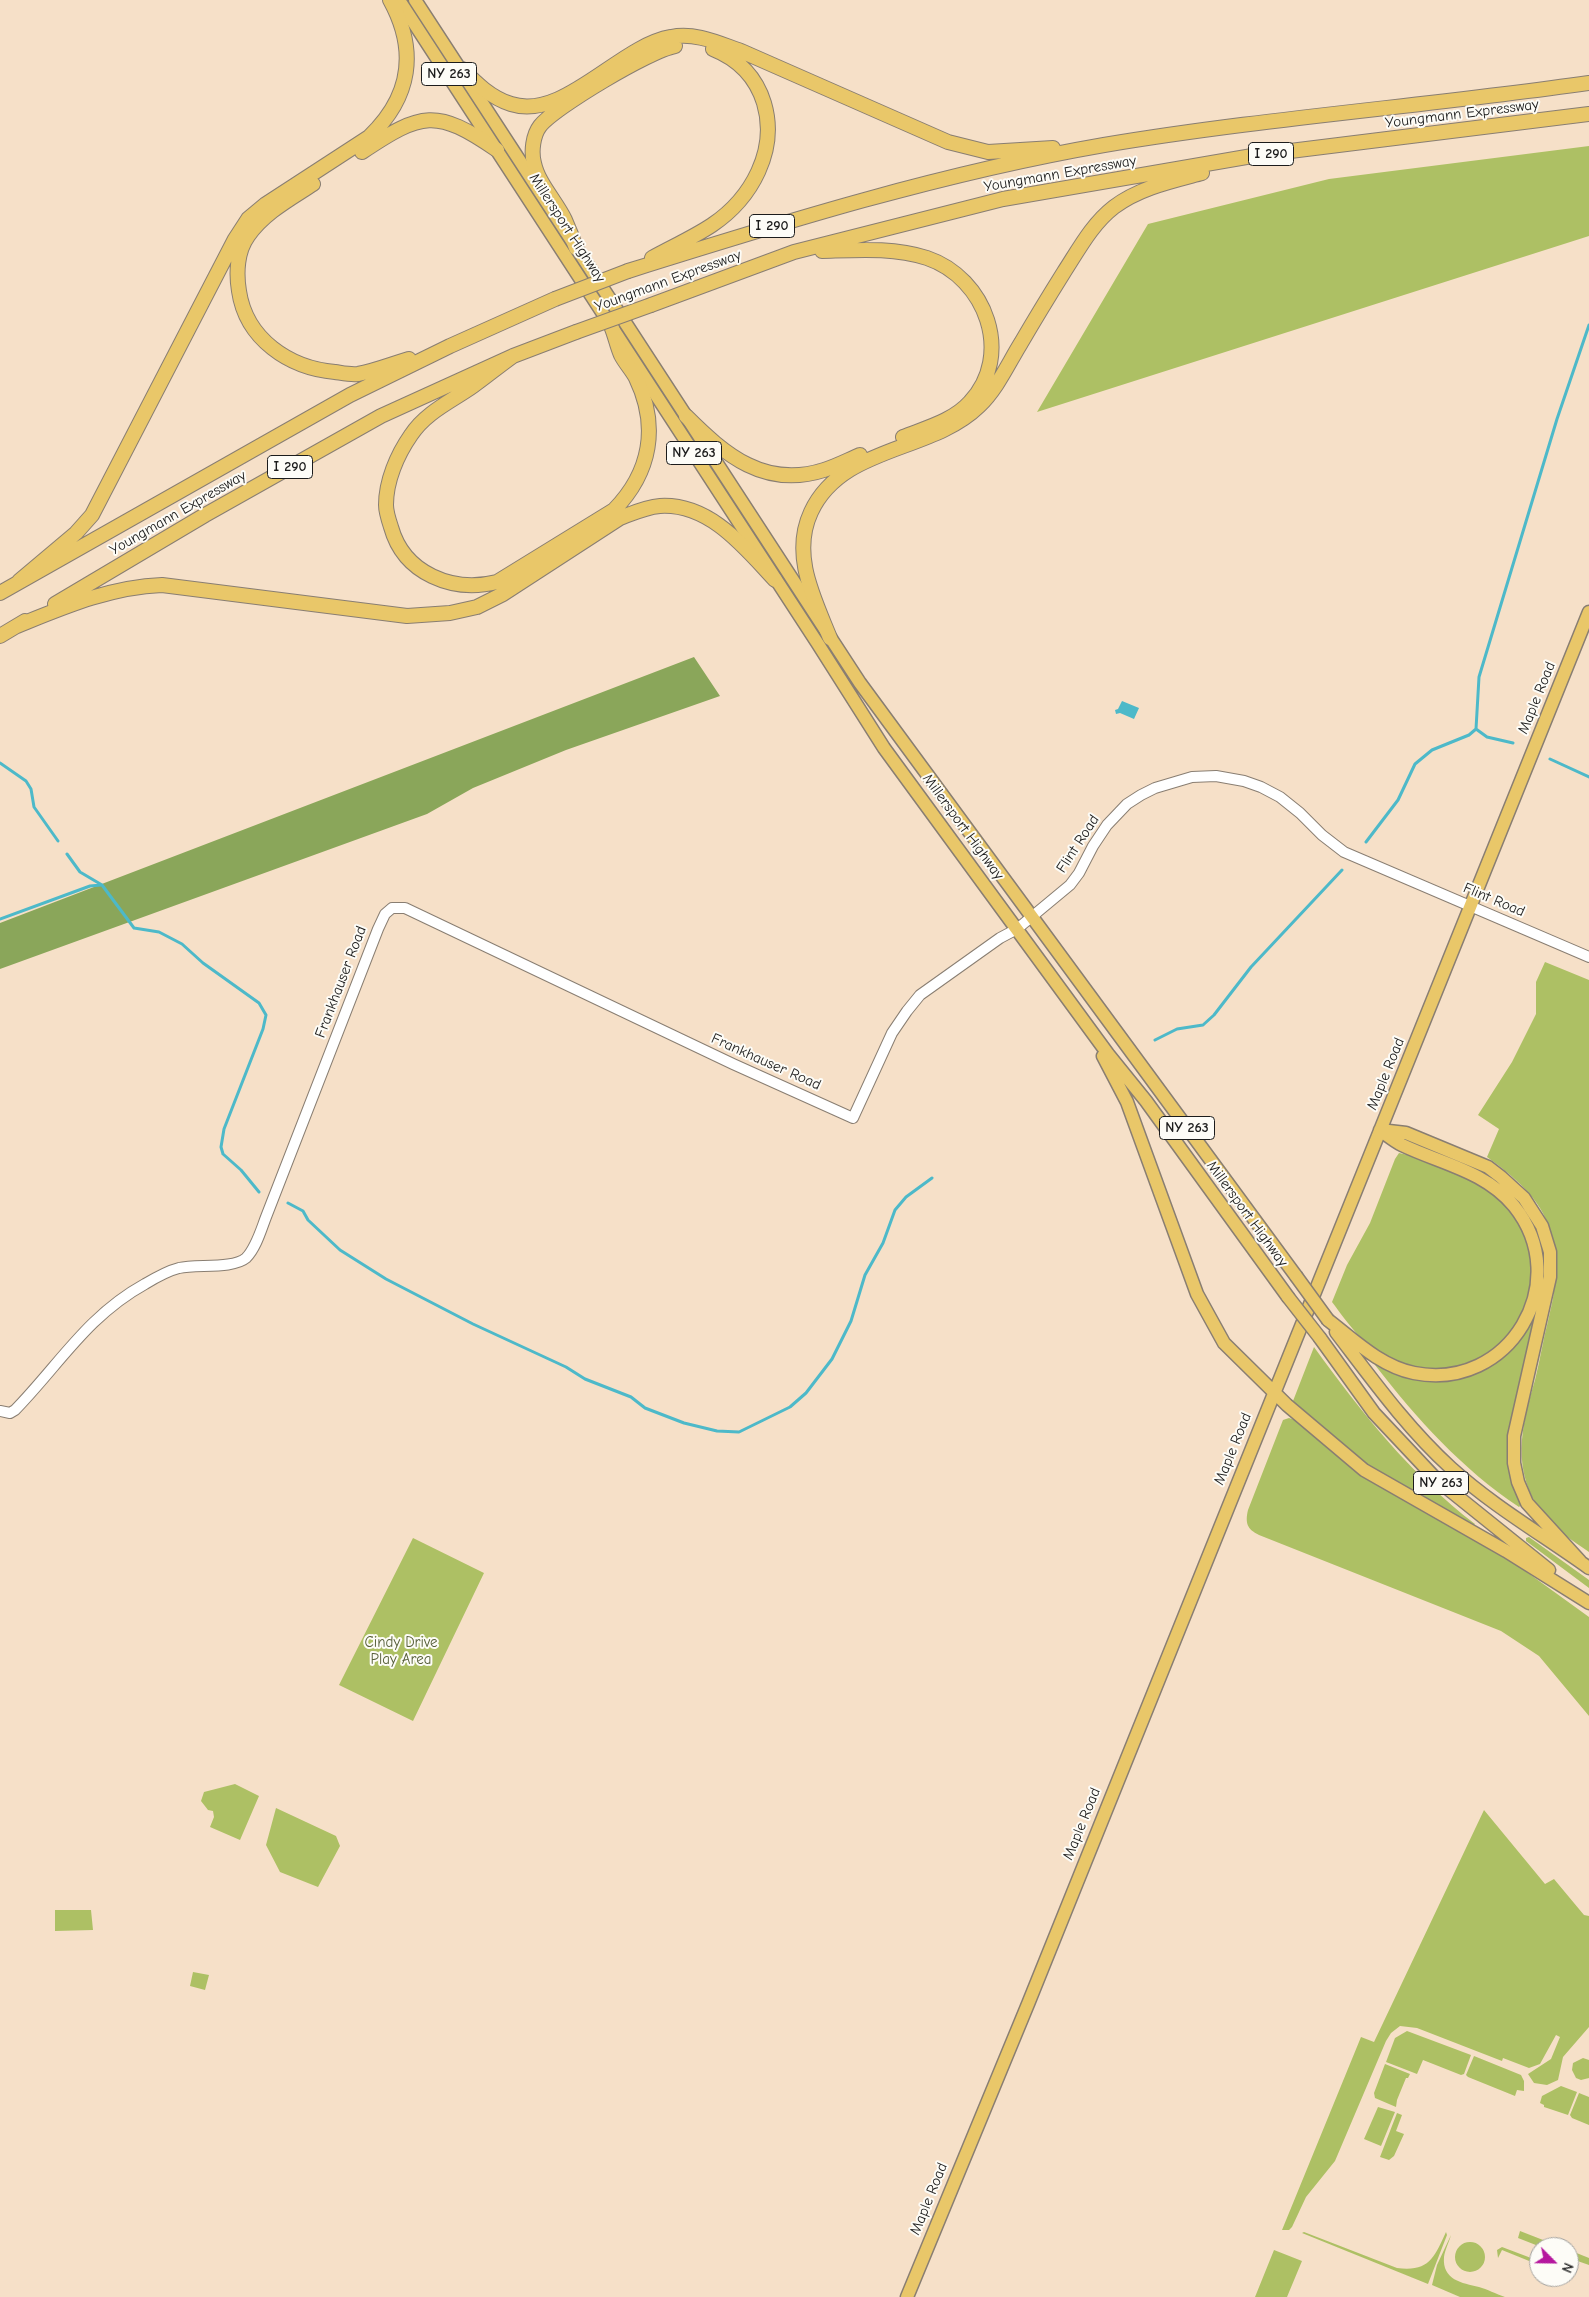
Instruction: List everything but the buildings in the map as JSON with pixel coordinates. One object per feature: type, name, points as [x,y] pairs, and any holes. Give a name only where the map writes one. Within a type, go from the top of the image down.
[{"type":"highway","points":[[20,581],[76,533],[92,514],[248,219],[266,204],[368,137],[387,116],[398,100],[405,79],[408,48],[401,20],[390,0]]},
{"type":"highway","points":[[462,69],[493,96],[512,105],[531,106],[550,102],[568,94],[637,48],[670,37],[706,38],[741,51],[948,142],[970,148],[988,152],[1104,145]]},
{"type":"highway","points":[[576,248],[565,220],[539,176],[534,162],[533,146],[539,127],[565,106],[640,60],[665,48],[692,45],[721,53],[746,70],[756,82],[763,98],[768,115],[769,134],[760,170],[744,196],[713,224],[628,272]]},
{"type":"highway","name":"Youngmann Expressway","points":[[0,593],[350,395],[450,346],[555,299],[628,272],[774,225],[946,178],[1104,145],[1264,122],[1462,100],[1589,82]]},
{"type":"highway","name":"Youngmann Expressway","points":[[0,636],[205,515],[381,416],[512,356],[794,252],[1003,199],[1258,155],[1589,114]]},
{"type":"highway","points":[[450,346],[356,374],[325,371],[286,359],[258,335],[241,307],[237,278],[239,259],[247,237],[271,212],[396,129],[418,120],[444,121],[468,130],[497,150]]},
{"type":"highway","points":[[830,638],[808,584],[803,563],[802,546],[811,511],[825,490],[841,475],[858,464],[942,432],[964,420],[981,405],[995,386],[1094,227],[1114,207],[1140,192],[1258,155]]},
{"type":"highway","points":[[686,416],[712,442],[744,464],[765,472],[796,474],[823,470],[947,419],[958,413],[979,392],[990,369],[992,346],[990,326],[978,297],[958,275],[928,258],[891,250],[794,252]]},
{"type":"highway","points":[[512,356],[472,387],[442,405],[422,423],[411,435],[390,474],[386,507],[394,536],[408,557],[426,574],[442,582],[481,586],[497,582],[614,510],[630,493],[641,474],[648,451],[649,426],[645,402],[635,378],[621,355],[611,326]]},
{"type":"highway","points":[[17,626],[86,599],[139,586],[162,585],[407,616],[450,612],[477,606],[503,594],[620,518],[641,510],[662,506],[687,509],[717,522],[742,544],[775,580]]},
{"type":"main road","name":"Millersport Highway","points":[[399,0],[879,741],[1090,1028],[1146,1100],[1374,1413],[1437,1480],[1589,1602]]},
{"type":"main road","name":"Millersport Highway","points":[[415,0],[462,69],[511,149],[860,683],[1390,1404],[1451,1468],[1527,1528],[1584,1565]]},
{"type":"main road","name":"Maple Road","points":[[907,2297],[1028,2004],[1274,1391],[1472,907],[1589,612]]},
{"type":"main road","points":[[1090,1028],[1126,1102],[1197,1294],[1210,1321],[1224,1343],[1274,1391],[1364,1470],[1506,1551],[1589,1602]]},
{"type":"main road","points":[[1328,1320],[1374,1357],[1392,1366],[1413,1373],[1438,1375],[1474,1368],[1492,1359],[1522,1327],[1534,1303],[1538,1275],[1536,1251],[1526,1223],[1514,1206],[1500,1191],[1483,1179],[1401,1145],[1380,1130]]},
{"type":"main road","points":[[1380,1130],[1406,1132],[1488,1167],[1524,1198],[1542,1226],[1550,1252],[1550,1277],[1514,1436],[1514,1463],[1518,1482],[1527,1503],[1584,1565]]},
{"type":"street","name":"Flint Road","points":[[854,1118],[883,1051],[899,1021],[920,996],[1000,938],[1017,929],[1070,884],[1084,864],[1103,830],[1127,804],[1155,788],[1184,779],[1206,776],[1244,781],[1271,791],[1294,807],[1322,835],[1344,852],[1589,957]]},
{"type":"street","name":"Frankhauser Road","points":[[0,1411],[12,1413],[89,1325],[138,1287],[179,1268],[235,1263],[248,1256],[266,1217],[378,929],[385,914],[392,908],[405,908],[718,1057],[854,1118]]},
{"type":"green space","points":[[1589,146],[1589,236],[1037,412],[1148,224],[1329,179]]},
{"type":"green space","points":[[694,657],[720,696],[566,750],[473,788],[427,814],[0,969],[0,923]]},
{"type":"green space","points":[[1545,962],[1589,980],[1589,1552],[1547,1519],[1532,1497],[1526,1481],[1522,1464],[1523,1431],[1555,1287],[1551,1237],[1546,1219],[1533,1198],[1516,1180],[1487,1157],[1499,1129],[1478,1115],[1512,1062],[1536,1014],[1536,982]]},
{"type":"green space","points":[[1399,1153],[1443,1166],[1487,1189],[1509,1209],[1528,1242],[1532,1276],[1525,1308],[1508,1335],[1482,1356],[1451,1367],[1415,1367],[1378,1352],[1359,1336],[1332,1302],[1347,1265],[1370,1223]]},
{"type":"green space","points":[[1535,1317],[1513,1415],[1522,1504],[1519,1507],[1459,1460],[1407,1405],[1375,1365],[1404,1376],[1422,1380],[1451,1379],[1465,1376],[1479,1371],[1503,1355],[1517,1342]]},
{"type":"green space","points":[[1314,1347],[1388,1442],[1429,1485],[1475,1524],[1473,1526],[1364,1464],[1293,1401]]},
{"type":"green space","points":[[1289,1418],[1304,1423],[1303,1427],[1366,1478],[1517,1565],[1589,1617],[1589,1716],[1539,1656],[1501,1631],[1259,1535],[1249,1528],[1247,1522],[1248,1510],[1283,1420]]},
{"type":"green space","points":[[1529,1537],[1589,1580],[1589,1588],[1526,1541],[1526,1538]]},
{"type":"green space","name":"Cindy Drive Play Area","points":[[413,1538],[484,1573],[413,1721],[339,1685]]},
{"type":"green space","points":[[235,1784],[259,1796],[240,1840],[210,1827],[214,1817],[213,1811],[208,1810],[201,1801],[204,1792]]},
{"type":"green space","points":[[276,1808],[336,1836],[340,1846],[318,1887],[280,1872],[266,1845]]},
{"type":"green space","points":[[1484,1810],[1545,1884],[1554,1879],[1584,1915],[1589,1916],[1589,2027],[1563,2057],[1558,2080],[1547,2085],[1534,2083],[1528,2074],[1551,2059],[1560,2037],[1556,2035],[1540,2064],[1529,2068],[1503,2058],[1502,2061],[1417,2028],[1400,2026],[1391,2033],[1386,2041],[1335,2161],[1306,2197],[1292,2227],[1289,2230],[1282,2230],[1361,2037],[1374,2042]]},
{"type":"green space","points":[[55,1910],[91,1910],[93,1930],[55,1931]]},
{"type":"green space","points":[[193,1972],[209,1975],[205,1990],[190,1986]]},
{"type":"green space","points":[[1407,2031],[1471,2055],[1464,2074],[1461,2075],[1423,2060],[1417,2074],[1386,2062],[1395,2038]]},
{"type":"green space","points":[[1474,2056],[1521,2075],[1524,2081],[1524,2091],[1517,2090],[1515,2096],[1468,2077],[1466,2075]]},
{"type":"green space","points":[[1583,2058],[1589,2060],[1589,2078],[1581,2080],[1576,2078],[1572,2070],[1573,2063]]},
{"type":"green space","points":[[1385,2064],[1410,2074],[1406,2078],[1396,2107],[1375,2098],[1374,2093]]},
{"type":"green space","points":[[1561,2086],[1577,2092],[1568,2115],[1544,2107],[1540,2103],[1542,2096]]},
{"type":"green space","points":[[1579,2093],[1589,2097],[1589,2125],[1572,2118],[1570,2115]]},
{"type":"green space","points":[[1378,2107],[1395,2112],[1381,2146],[1364,2139]]},
{"type":"green space","points":[[1397,2113],[1402,2115],[1396,2131],[1404,2134],[1394,2156],[1389,2160],[1380,2157]]},
{"type":"green space","points":[[1520,2231],[1535,2237],[1529,2237],[1529,2242],[1518,2238]]},
{"type":"green space","points":[[1304,2232],[1397,2268],[1408,2269],[1416,2268],[1429,2261],[1434,2256],[1446,2232],[1447,2235],[1428,2284],[1302,2233]]},
{"type":"green space","points":[[1451,2235],[1444,2257],[1444,2265],[1450,2276],[1460,2282],[1505,2297],[1460,2297],[1432,2285],[1437,2265]]},
{"type":"green space","points":[[1470,2242],[1481,2246],[1485,2257],[1481,2268],[1470,2272],[1459,2268],[1455,2257],[1459,2246]]},
{"type":"green space","points":[[1502,2247],[1529,2257],[1529,2261],[1502,2250],[1498,2258],[1497,2250]]},
{"type":"green space","points":[[1274,2250],[1302,2261],[1287,2297],[1255,2297]]},
{"type":"green space","points":[[1579,2254],[1589,2258],[1589,2265],[1579,2262]]},
{"type":"water","points":[[1122,701],[1139,708],[1134,719],[1120,713],[1116,714],[1115,710],[1118,709]]},
{"type":"waterway","points":[[1513,743],[1487,737],[1476,729],[1479,677],[1557,419],[1589,325]]},
{"type":"waterway","points":[[1366,842],[1398,800],[1415,764],[1432,750],[1469,735],[1476,729]]},
{"type":"waterway","points":[[1550,759],[1589,777]]},
{"type":"waterway","points":[[0,763],[26,781],[31,789],[34,807],[58,841]]},
{"type":"waterway","points":[[67,854],[80,872],[102,885],[134,928],[159,932],[182,944],[203,963],[259,1003],[266,1015],[263,1029],[224,1129],[221,1147],[223,1154],[241,1170],[259,1192]]},
{"type":"waterway","points":[[1155,1040],[1177,1029],[1203,1025],[1214,1015],[1251,967],[1342,870]]},
{"type":"waterway","points":[[0,919],[90,886],[101,885]]},
{"type":"waterway","points":[[288,1203],[303,1211],[308,1220],[340,1250],[386,1279],[473,1324],[566,1367],[585,1379],[631,1397],[645,1408],[684,1423],[717,1431],[739,1432],[790,1407],[806,1393],[832,1359],[851,1321],[865,1275],[883,1243],[895,1210],[906,1197],[932,1178]]}]
